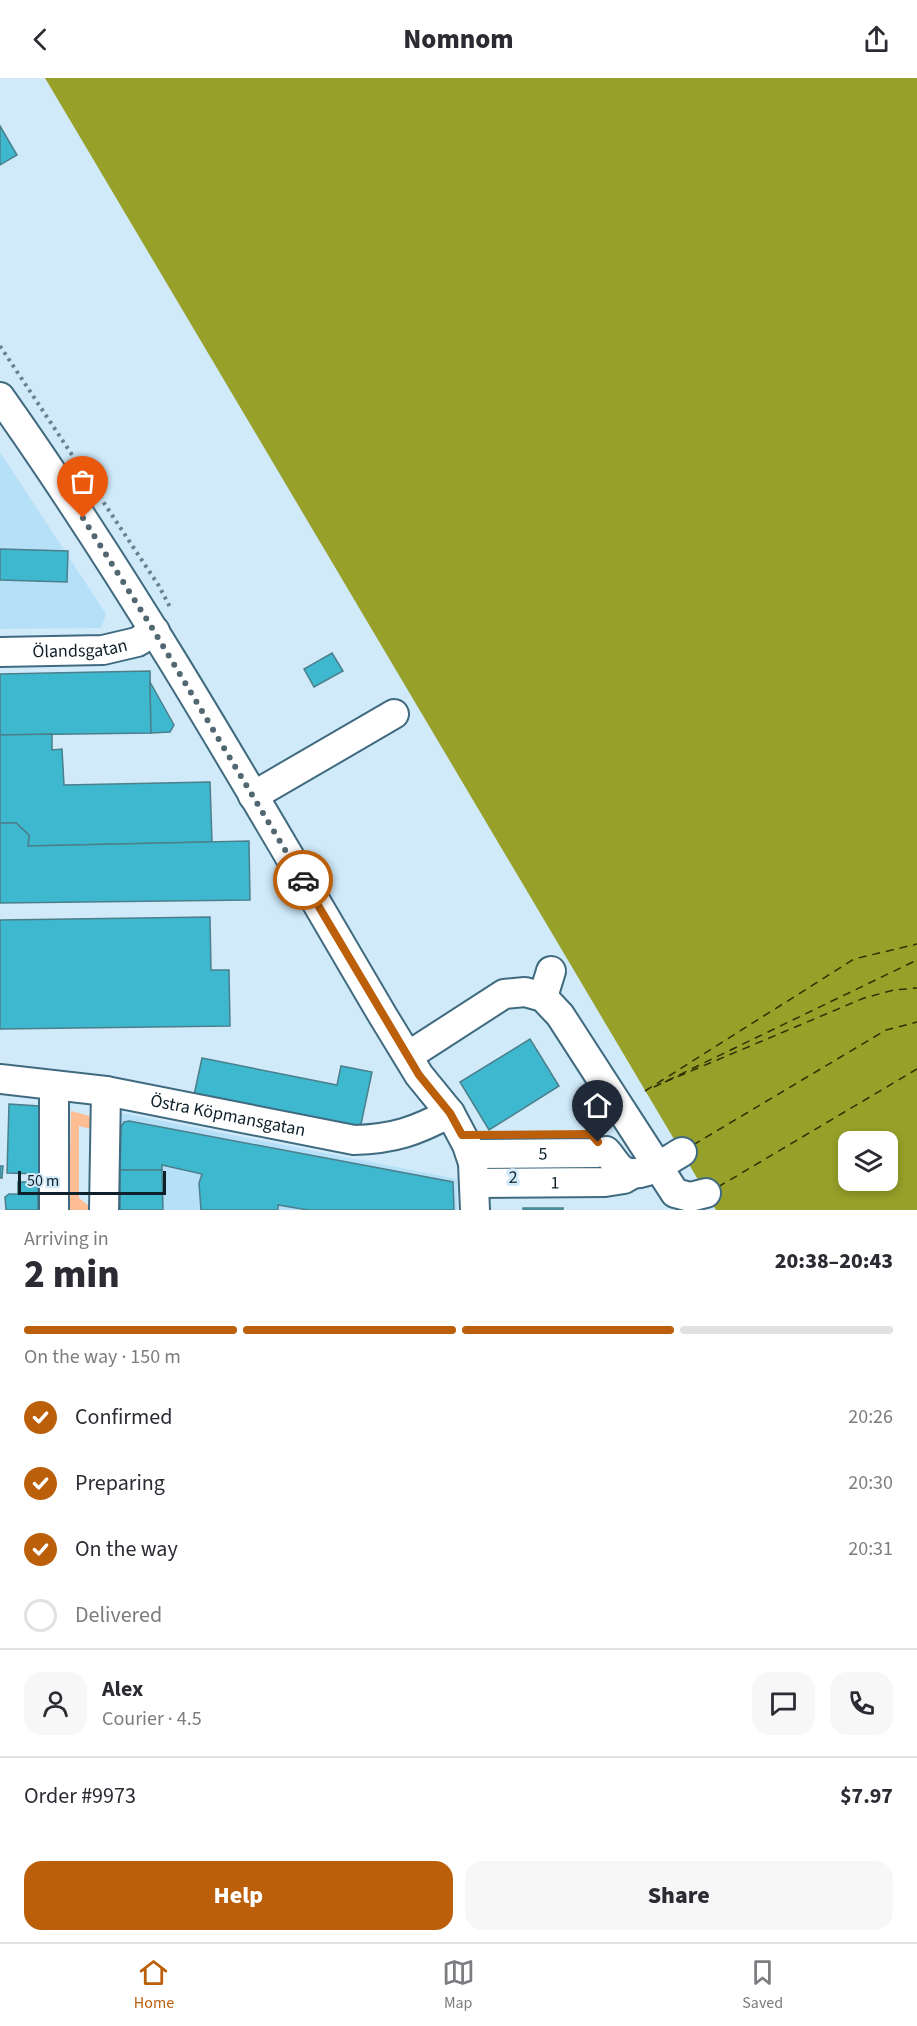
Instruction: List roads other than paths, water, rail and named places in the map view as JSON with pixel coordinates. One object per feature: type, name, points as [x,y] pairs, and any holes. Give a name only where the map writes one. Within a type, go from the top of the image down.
[{"type":"street","points":[[0,397],[59,481],[154,631],[469,1161],[591,1134],[675,1193],[690,1197],[706,1193]]},
{"type":"street","name":"Ölandsgatan","points":[[0,652],[103,650],[137,642],[154,631]]},
{"type":"street","points":[[253,796],[394,714]]},
{"type":"street","points":[[408,1056],[504,994],[525,992],[547,984],[628,1159]]},
{"type":"street","name":"Östra Köpmansgatan","points":[[0,1079],[106,1091],[354,1140],[374,1140],[420,1129],[469,1161]]},
{"type":"street","points":[[54,1086],[54,1210]]},
{"type":"street","points":[[104,1210],[106,1091]]},
{"type":"street","name":"2","points":[[469,1161],[602,1176],[614,1174],[628,1159]]}]
